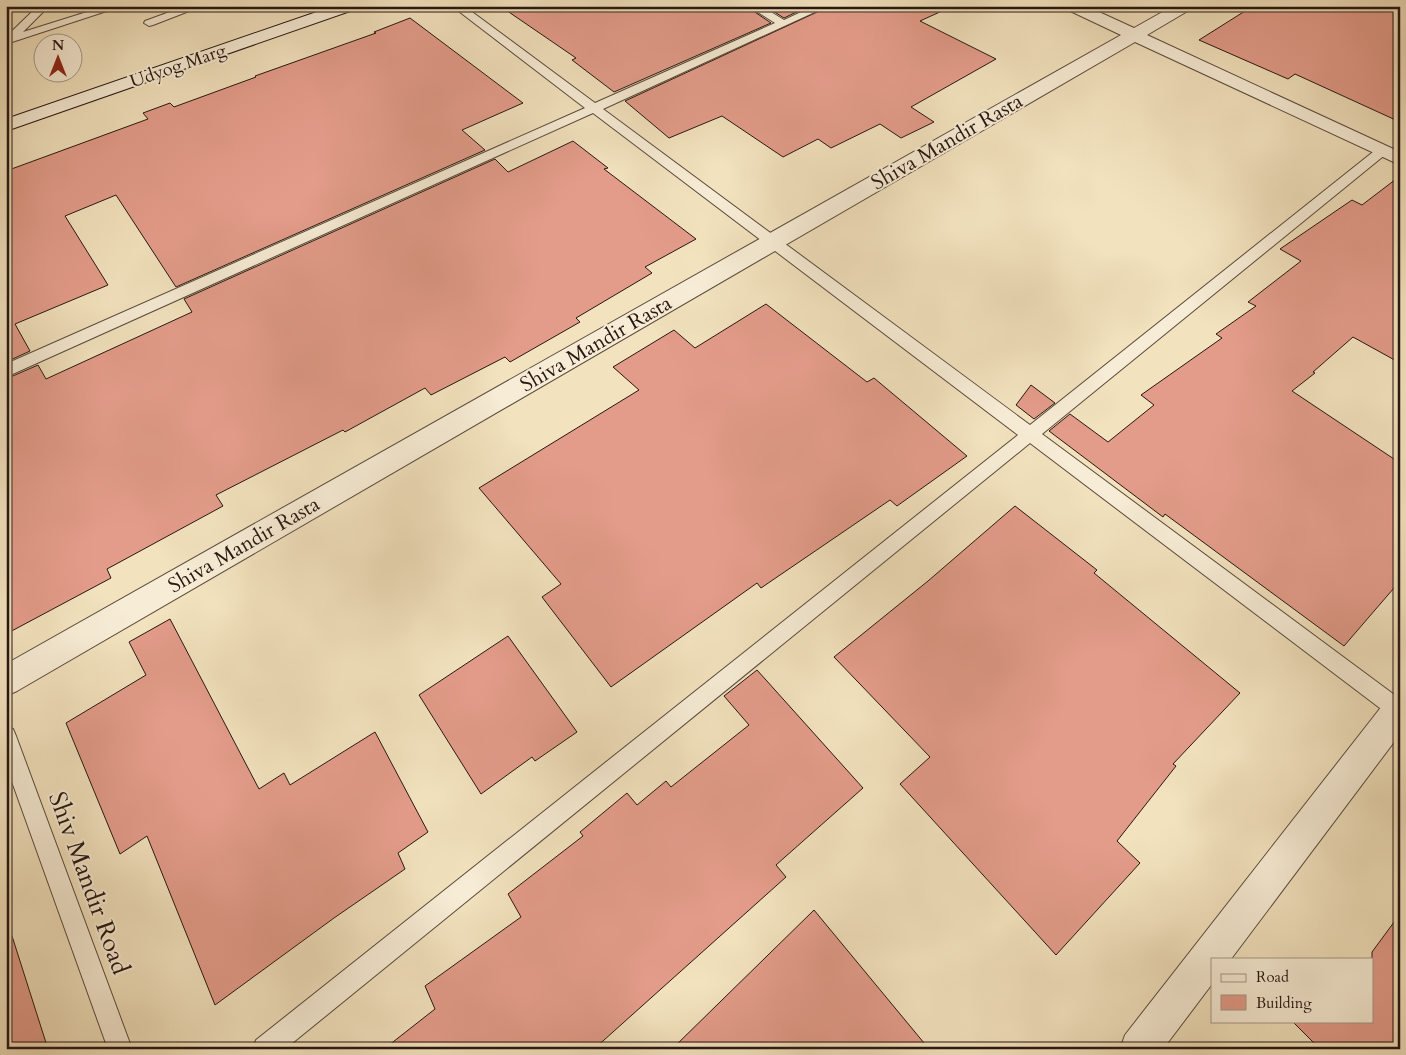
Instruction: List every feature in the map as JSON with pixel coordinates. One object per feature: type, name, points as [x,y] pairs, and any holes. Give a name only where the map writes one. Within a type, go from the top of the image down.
[{"type":"street","name":"Udyog Marg","points":[[6,125],[350,6]]},
{"type":"street","points":[[1072,6],[1400,159]]},
{"type":"street","name":"Shiva Mandir Rasta","points":[[6,681],[1185,6]]},
{"type":"street","points":[[1140,1049],[1399,709]]},
{"type":"lane","points":[[8,40],[44,6]]},
{"type":"lane","points":[[8,40],[117,6]]},
{"type":"lane","points":[[149,23],[197,6]]},
{"type":"lane","points":[[457,6],[1399,709]]},
{"type":"lane","points":[[753,6],[784,24]]},
{"type":"lane","points":[[6,372],[823,6]]},
{"type":"lane","points":[[265,1049],[1382,151]]},
{"type":"lane","name":"Shiv Mandir Road","points":[[6,736],[120,1049]]},
{"type":"building","points":[[500,6],[746,6],[771,23],[614,92],[572,60],[576,58]]},
{"type":"building","points":[[765,6],[809,6],[784,18]]},
{"type":"building","points":[[830,6],[953,6],[920,21],[996,59],[911,107],[934,122],[901,138],[880,124],[831,148],[818,139],[783,157],[722,116],[669,138],[625,101]]},
{"type":"building","points":[[1253,6],[1400,6],[1400,122],[1295,74],[1288,79],[1199,40]]},
{"type":"building","points":[[410,18],[523,103],[462,130],[485,150],[176,287],[116,195],[65,216],[108,285],[15,324],[30,351],[6,362],[6,171],[148,119],[143,113],[170,103],[174,107],[376,33],[374,32]]},
{"type":"building","points":[[573,141],[608,168],[604,169],[696,239],[645,267],[652,273],[576,318],[580,322],[510,362],[505,357],[431,395],[425,388],[345,432],[343,430],[216,495],[223,506],[107,569],[111,578],[6,634],[6,379],[38,365],[46,379],[192,312],[184,299],[495,159],[508,172]]},
{"type":"building","points":[[1400,176],[1400,363],[1353,337],[1313,372],[1315,373],[1292,391],[1400,463],[1400,581],[1344,646],[1165,514],[1163,517],[1049,431],[1070,414],[1108,442],[1154,405],[1141,395],[1222,338],[1216,334],[1256,306],[1248,302],[1301,261],[1280,249],[1352,200],[1362,205]]},
{"type":"building","points":[[766,304],[867,382],[874,378],[967,456],[897,506],[890,500],[761,588],[757,583],[611,687],[542,597],[561,584],[479,488],[639,390],[613,367],[674,330],[695,348]]},
{"type":"building","points":[[1031,385],[1055,403],[1034,419],[1016,405]]},
{"type":"building","points":[[1015,506],[1097,570],[1094,573],[1240,693],[1173,764],[1176,766],[1117,841],[1140,863],[1056,955],[900,784],[930,757],[834,657],[928,581]]},
{"type":"building","points":[[170,619],[259,789],[284,773],[290,785],[375,732],[428,832],[398,853],[405,869],[215,1005],[147,836],[120,854],[66,723],[146,675],[129,642]]},
{"type":"building","points":[[508,636],[577,732],[535,761],[532,757],[481,794],[419,695]]},
{"type":"building","points":[[757,670],[863,788],[776,865],[786,877],[594,1049],[384,1049],[435,1009],[425,986],[521,917],[508,894],[583,836],[580,832],[627,793],[637,805],[666,781],[671,787],[749,725],[724,696]]},
{"type":"building","points":[[814,910],[929,1049],[672,1049]]},
{"type":"building","points":[[1400,914],[1400,1049],[1320,1049],[1293,1022],[1374,1022],[1374,958],[1372,958],[1372,952]]},
{"type":"building","points":[[12,936],[48,1049],[6,1049],[6,937]]}]
